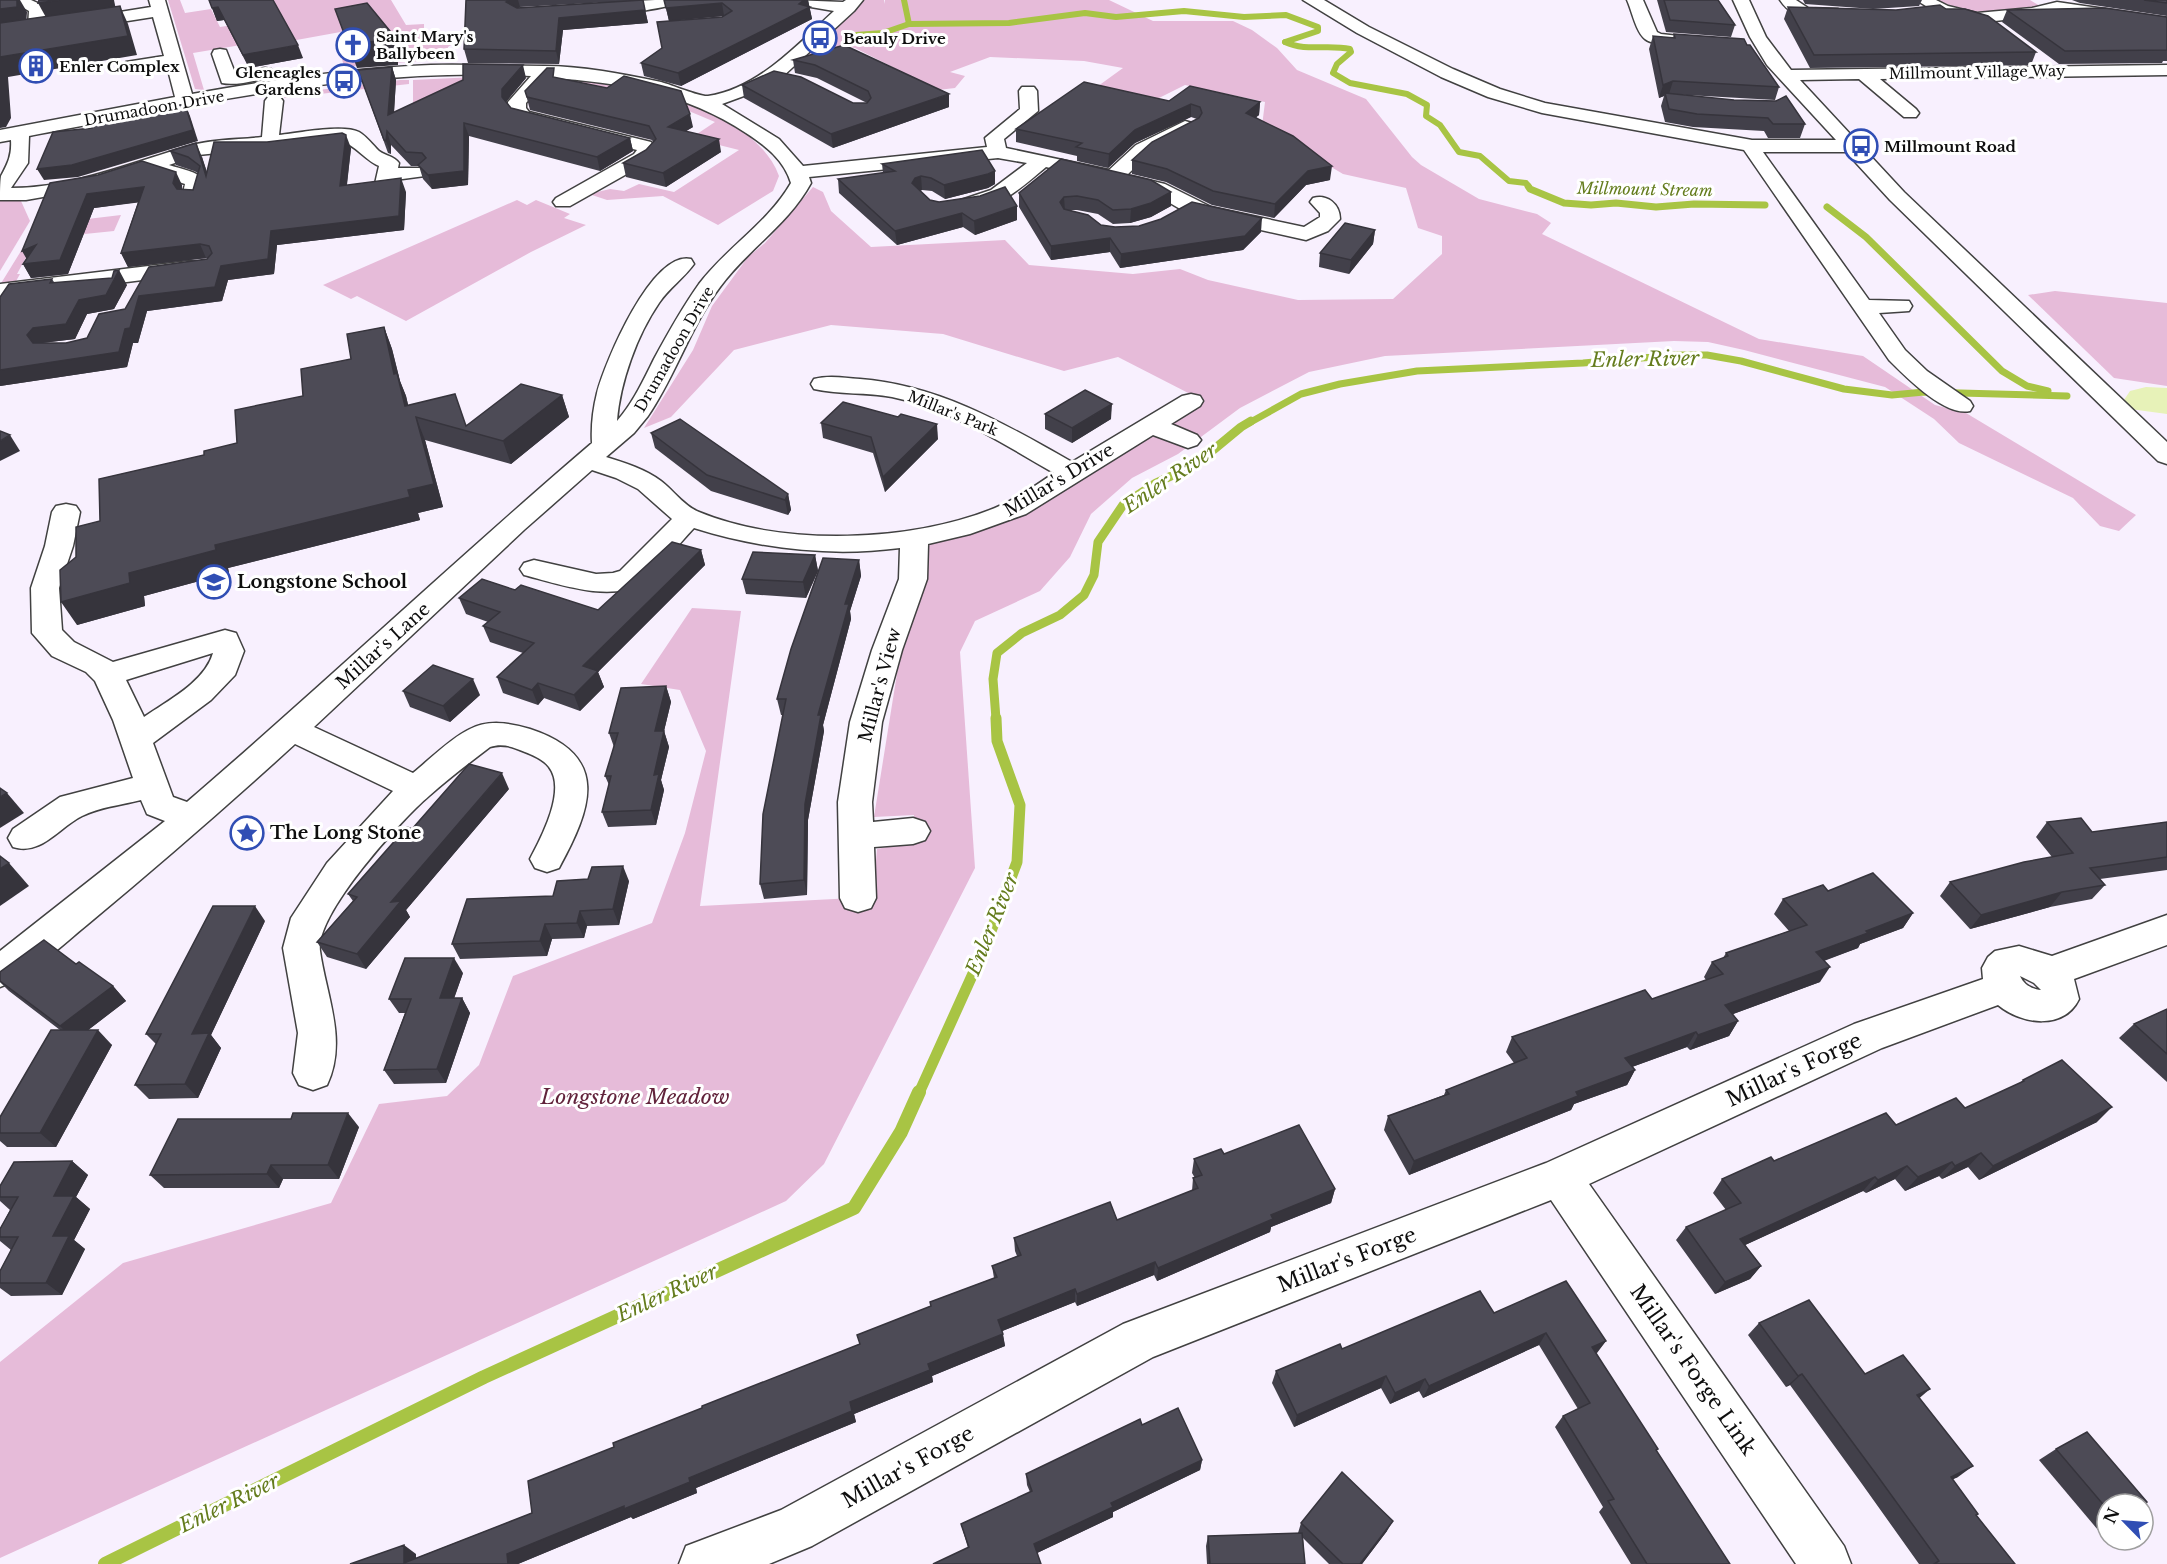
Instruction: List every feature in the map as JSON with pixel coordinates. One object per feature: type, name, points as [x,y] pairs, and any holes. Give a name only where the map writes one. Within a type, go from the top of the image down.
[{"type":"street","points":[[18,0],[36,8],[38,14],[36,30]]},
{"type":"street","points":[[585,9],[654,5],[673,0]]},
{"type":"street","points":[[799,0],[852,4]]},
{"type":"street","points":[[1311,0],[1447,73],[1494,93],[1572,114],[1740,138],[1851,146]]},
{"type":"street","points":[[1635,0],[1650,35],[1657,39],[1694,48],[1715,44]]},
{"type":"street","points":[[1741,0],[1758,37],[1773,61],[1897,196],[2167,456]]},
{"type":"street","points":[[1788,0],[1793,8],[1804,12],[1849,14]]},
{"type":"street","points":[[2038,0],[2057,7],[2096,14],[2167,23]]},
{"type":"street","points":[[709,102],[746,89],[774,75],[852,4]]},
{"type":"street","points":[[0,36],[158,5],[186,67],[185,102]]},
{"type":"street","points":[[654,5],[659,26]]},
{"type":"street","points":[[1920,7],[1942,9],[1978,18],[1999,30]]},
{"type":"street","points":[[1978,18],[2057,7]]},
{"type":"street","points":[[2034,57],[2052,70]]},
{"type":"street","points":[[132,66],[186,67],[222,59],[228,79],[314,64]]},
{"type":"street","points":[[591,75],[612,60]]},
{"type":"street","name":"Drumadoon Drive","points":[[0,136],[19,133],[92,112],[185,102],[282,85],[379,73],[449,68],[545,70],[591,75],[656,86],[709,102],[767,139],[784,154],[798,172],[801,183],[783,212],[722,269],[705,290],[667,357],[641,410],[596,453]]},
{"type":"street","points":[[545,70],[517,102],[517,109],[523,116],[623,140],[644,146],[647,151],[614,182],[572,197]]},
{"type":"street","name":"Millmount Village Way","points":[[1787,75],[2167,70]]},
{"type":"street","points":[[1863,74],[1910,113]]},
{"type":"street","points":[[774,75],[792,78]]},
{"type":"street","points":[[998,152],[994,138],[1029,111],[1028,91]]},
{"type":"street","points":[[274,101],[270,136],[274,141]]},
{"type":"street","points":[[1113,177],[1143,149],[1190,125]]},
{"type":"street","points":[[0,187],[16,172],[20,161],[19,133]]},
{"type":"street","points":[[0,194],[26,194],[105,180],[195,150],[310,137],[352,136],[375,157],[389,163],[385,182],[418,172]]},
{"type":"street","points":[[1740,138],[1755,155],[1897,355],[1918,376],[1961,406]]},
{"type":"street","points":[[798,172],[998,152],[1042,160],[1158,188],[1189,206],[1235,219],[1305,234]]},
{"type":"street","points":[[950,207],[980,202],[1008,190],[1042,160]]},
{"type":"street","points":[[147,165],[195,181],[192,197]]},
{"type":"street","points":[[1258,240],[1282,243],[1321,227],[1330,219],[1329,211],[1320,202]]},
{"type":"street","points":[[1170,219],[1189,206]]},
{"type":"street","points":[[596,453],[603,417],[623,353],[647,305],[683,264]]},
{"type":"street","points":[[0,291],[57,277],[147,273],[206,267]]},
{"type":"street","points":[[133,300],[147,273]]},
{"type":"street","points":[[1863,307],[1901,306]]},
{"type":"street","name":"Millar's Park","points":[[823,384],[895,390],[940,405],[990,426],[1073,473]]},
{"type":"street","name":"Millar's Drive","points":[[596,453],[648,484],[689,518],[749,534],[788,541],[836,543],[914,537],[996,517],[1041,495],[1191,401]]},
{"type":"street","points":[[1152,425],[1188,440]]},
{"type":"street","name":"Millar's Lane","points":[[0,972],[123,878],[192,818],[596,453]]},
{"type":"street","points":[[66,512],[59,546],[45,588],[47,633],[63,649],[97,665],[108,675],[129,720],[159,805],[192,818]]},
{"type":"street","points":[[534,569],[596,583],[615,582],[630,577],[689,518]]},
{"type":"street","name":"Millar's View","points":[[858,898],[855,802],[866,722],[887,650],[913,579],[914,537]]},
{"type":"street","points":[[108,675],[148,661],[225,640],[229,651],[224,668],[200,692],[135,740]]},
{"type":"street","points":[[291,729],[416,788]]},
{"type":"street","points":[[313,1073],[317,1033],[312,996],[301,948],[309,918],[339,873],[383,821],[416,788],[479,738],[499,733],[521,738],[546,748],[563,760],[570,778],[571,800],[564,826],[547,859]]},
{"type":"street","points":[[25,838],[72,806],[151,785]]},
{"type":"street","points":[[856,836],[913,831]]},
{"type":"street","name":"Millar's Forge","points":[[704,1564],[795,1529],[1139,1340],[1560,1177],[1868,1036],[2005,987],[2015,997],[2028,1004],[2042,1007],[2053,1005],[2060,999],[2061,990],[2056,980],[2048,973],[2162,939]]},
{"type":"street","name":"Millar's Forge Link","points":[[1560,1177],[1826,1564]]},
{"type":"green space","points":[[168,0],[180,0],[185,13],[211,9],[220,27],[282,17],[273,0],[391,0],[406,25],[424,24],[424,38],[468,34],[448,47],[447,59],[344,67],[342,59],[397,48],[392,42],[368,27],[291,41],[289,37],[193,53],[204,90],[195,89]]},
{"type":"green space","name":"Longstone Meadow","points":[[862,0],[884,0],[885,4],[885,0],[1109,0],[1153,21],[1233,21],[1252,30],[1277,48],[1297,70],[1366,99],[1421,165],[1479,199],[1537,214],[1551,223],[1542,234],[1759,339],[1863,356],[1935,405],[1966,413],[2136,515],[2119,531],[2100,526],[2073,498],[1959,443],[1934,419],[1885,387],[1708,342],[1674,341],[1385,356],[1309,372],[1240,408],[1178,454],[1132,478],[1091,514],[1070,557],[1040,591],[975,621],[960,652],[975,868],[824,1164],[786,1201],[0,1558],[0,1362],[123,1263],[331,1203],[379,1104],[447,1096],[479,1065],[513,976],[652,923],[685,833],[706,751],[680,690],[641,684],[692,608],[741,611],[700,906],[873,897],[877,849],[916,841],[913,831],[914,815],[874,817],[900,655],[923,543],[979,531],[1036,505],[1198,398],[1118,357],[1064,371],[943,334],[831,325],[734,350],[671,417],[644,428],[693,350],[712,306],[748,257],[765,243],[813,187],[823,192],[831,211],[871,247],[1005,240],[1029,265],[1133,274],[1180,269],[1208,280],[1298,300],[1393,299],[1442,254],[1442,236],[1418,228],[1406,188],[1343,174],[1262,126],[1265,102],[1185,85],[1149,103],[1094,89],[1123,68],[1084,61],[990,57],[950,72],[965,76],[955,88],[938,90],[855,48],[842,46],[804,56],[827,38],[825,36]]},
{"type":"green space","points":[[1939,0],[2030,0],[2040,6],[2039,9],[1988,12],[1963,9]]},
{"type":"green space","points":[[475,77],[413,116],[413,80]]},
{"type":"green space","points":[[557,79],[616,84],[650,91],[715,115],[743,132],[765,152],[779,176],[773,191],[718,225],[663,196],[607,200],[589,194],[610,189],[624,191],[639,184],[674,192],[739,150],[691,138],[715,122],[684,109]]},
{"type":"green space","points":[[409,80],[409,84],[284,98],[286,94]]},
{"type":"green space","points":[[517,200],[527,205],[536,200],[570,214],[564,218],[586,225],[531,252],[406,321],[357,296],[351,299],[323,285]]},
{"type":"green space","points":[[0,201],[21,201],[30,221],[0,271]]},
{"type":"green space","points":[[121,215],[114,231],[36,239],[17,274],[20,274],[15,283],[0,285],[37,225]]},
{"type":"green space","points":[[2055,291],[2167,303],[2167,386],[2114,378],[2028,295]]},
{"type":"building","points":[[0,0],[17,0],[17,7],[0,9]]},
{"type":"building","points":[[39,0],[59,0],[38,3]]},
{"type":"building","points":[[209,0],[273,0],[298,45],[243,55],[218,7],[212,8]]},
{"type":"building","points":[[466,0],[509,0],[506,2],[517,8],[643,0],[645,10],[559,18],[556,51],[464,49]]},
{"type":"building","points":[[664,0],[804,0],[799,4],[810,7],[678,73],[641,63],[662,48],[657,22],[722,17],[732,11],[722,3],[666,8]]},
{"type":"building","points":[[1664,0],[1718,0],[1735,25],[1670,20]]},
{"type":"building","points":[[2144,0],[2167,0],[2167,3]]},
{"type":"building","points":[[367,3],[390,31],[389,40],[348,44],[335,9]]},
{"type":"building","points":[[1940,5],[1946,9],[1965,9],[1988,16],[2036,52],[1814,55],[1788,7],[1896,10]]},
{"type":"building","points":[[120,6],[128,36],[0,57],[0,23]]},
{"type":"building","points":[[2105,8],[2167,17],[2167,50],[2065,51],[2007,10]]},
{"type":"building","points":[[1674,34],[1744,39],[1779,87],[1673,81],[1663,85],[1653,36],[1675,38]]},
{"type":"building","points":[[844,45],[949,94],[831,134],[742,85],[774,71],[801,77],[853,103],[867,103],[871,98],[868,91],[815,65],[793,60]]},
{"type":"building","points":[[463,64],[523,65],[502,89],[502,97],[511,108],[630,138],[597,157],[464,123],[464,171],[428,175],[418,165],[426,158],[422,153],[406,152],[387,131],[386,141],[384,140],[358,70],[392,67],[388,115],[463,80]]},
{"type":"building","points":[[547,68],[554,68],[553,77],[607,88],[624,76],[681,91],[690,114],[668,127],[719,139],[663,173],[623,163],[646,150],[656,139],[649,126],[527,97],[525,91]]},
{"type":"building","points":[[1084,82],[1169,101],[1190,86],[1260,102],[1246,113],[1293,136],[1332,166],[1308,171],[1275,204],[1213,191],[1167,169],[1132,160],[1152,142],[1199,118],[1202,113],[1200,107],[1191,104],[1135,130],[1109,154],[1076,147],[1082,143],[1016,129]]},
{"type":"building","points":[[1665,93],[1734,100],[1776,101],[1786,96],[1805,124],[1773,124],[1768,118],[1697,114],[1669,109]]},
{"type":"building","points":[[185,104],[193,130],[72,165],[37,169],[53,132],[92,128],[91,121]]},
{"type":"building","points":[[342,133],[346,135],[340,186],[401,178],[399,216],[271,231],[268,259],[221,266],[215,287],[139,296],[130,328],[125,329],[119,352],[0,370],[0,297],[9,284],[52,279],[50,283],[112,278],[114,271],[119,270],[106,295],[79,300],[66,324],[33,328],[27,335],[33,343],[66,343],[87,338],[99,314],[125,309],[149,267],[207,259],[212,253],[209,246],[200,244],[121,253],[144,187],[87,194],[60,260],[23,264],[36,245],[22,251],[50,183],[98,175],[142,161],[176,172],[173,183],[177,189],[193,190],[200,166],[188,157],[170,151],[196,143],[206,176],[214,142],[267,142]]},
{"type":"building","points":[[982,150],[995,171],[944,185],[921,176],[915,178],[912,183],[930,200],[939,202],[980,196],[1005,187],[1017,206],[974,221],[962,213],[895,231],[838,179],[895,171],[882,164]]},
{"type":"building","points":[[1061,159],[1151,180],[1171,192],[1151,203],[1131,209],[1113,210],[1098,200],[1077,196],[1064,197],[1060,202],[1064,209],[1088,215],[1101,225],[1139,226],[1161,219],[1192,202],[1262,218],[1245,236],[1121,254],[1110,238],[1051,246],[1019,193]]},
{"type":"building","points":[[1345,223],[1375,230],[1351,260],[1320,253]]},
{"type":"building","points":[[384,327],[394,374],[397,373],[405,406],[455,394],[466,426],[521,384],[562,395],[503,441],[416,417],[434,484],[408,490],[410,497],[215,545],[216,550],[129,573],[130,583],[61,602],[60,570],[76,557],[76,527],[100,521],[99,479],[204,455],[204,451],[237,443],[235,410],[303,396],[301,369],[351,359],[347,334]]},
{"type":"building","points":[[1085,390],[1112,404],[1072,428],[1045,414]]},
{"type":"building","points":[[843,402],[898,417],[901,414],[937,424],[883,477],[871,437],[821,423]]},
{"type":"building","points":[[680,419],[788,494],[785,500],[707,475],[651,433]]},
{"type":"building","points":[[0,431],[10,435],[0,441]]},
{"type":"building","points":[[672,542],[701,550],[583,666],[598,671],[574,695],[538,683],[532,690],[497,677],[534,643],[483,626],[500,612],[459,598],[482,579],[515,590],[521,585],[598,610]]},
{"type":"building","points":[[753,552],[815,555],[803,582],[742,579]]},
{"type":"building","points":[[823,558],[859,560],[845,604],[849,604],[818,715],[821,715],[805,804],[804,880],[760,884],[763,814],[786,699],[777,699],[791,649]]},
{"type":"building","points":[[433,665],[473,679],[443,706],[403,691]]},
{"type":"building","points":[[666,686],[655,731],[664,731],[654,775],[659,774],[651,810],[602,812],[611,776],[605,776],[618,733],[609,733],[621,688]]},
{"type":"building","points":[[469,764],[502,773],[391,902],[401,901],[357,954],[317,942],[357,897],[348,894],[407,827],[412,829]]},
{"type":"building","points":[[0,788],[7,793],[0,797]]},
{"type":"building","points":[[2081,818],[2092,832],[2167,822],[2167,857],[2090,868],[2105,885],[2062,892],[1981,915],[1950,882],[2024,862],[2073,853],[2047,822]]},
{"type":"building","points":[[0,856],[9,863],[0,869]]},
{"type":"building","points":[[623,866],[613,909],[580,911],[577,923],[545,924],[540,941],[452,944],[467,899],[553,896],[557,881],[588,879],[592,867]]},
{"type":"building","points":[[1873,873],[1913,913],[1816,952],[1830,967],[1725,1005],[1738,1021],[1698,1035],[1696,1032],[1625,1058],[1635,1070],[1576,1092],[1578,1096],[1414,1161],[1388,1116],[1449,1094],[1446,1090],[1527,1058],[1512,1037],[1645,990],[1652,999],[1723,974],[1712,962],[1728,956],[1726,953],[1807,925],[1783,899],[1823,885],[1828,891]]},
{"type":"building","points":[[213,906],[255,906],[192,1034],[209,1033],[185,1084],[135,1085],[161,1034],[146,1034]]},
{"type":"building","points":[[44,940],[76,964],[79,962],[113,986],[60,1026],[0,981],[0,972]]},
{"type":"building","points":[[405,958],[454,958],[440,998],[462,998],[437,1069],[384,1070],[411,999],[389,999]]},
{"type":"building","points":[[2167,1009],[2167,1054],[2134,1024]]},
{"type":"building","points":[[51,1030],[98,1030],[40,1133],[0,1133],[0,1117]]},
{"type":"building","points":[[2062,1060],[2112,1107],[1993,1166],[1981,1153],[1955,1166],[1952,1162],[1918,1177],[1907,1166],[1878,1180],[1875,1177],[1740,1239],[1761,1266],[1725,1282],[1686,1227],[1741,1203],[1722,1179],[1771,1157],[1774,1161],[1886,1113],[1896,1125],[1956,1098],[1965,1108],[2024,1081]]},
{"type":"building","points":[[293,1113],[348,1113],[328,1165],[271,1165],[267,1174],[150,1175],[178,1119],[291,1119]]},
{"type":"building","points":[[1299,1125],[1335,1189],[1271,1215],[1273,1219],[1158,1268],[1155,1262],[1077,1294],[1075,1289],[998,1320],[1003,1334],[928,1364],[930,1370],[850,1402],[852,1411],[689,1478],[690,1482],[624,1509],[624,1506],[507,1554],[508,1564],[350,1564],[404,1545],[404,1563],[532,1513],[528,1481],[614,1447],[613,1443],[702,1408],[702,1406],[860,1344],[857,1335],[931,1306],[930,1302],[997,1277],[992,1266],[1021,1255],[1014,1238],[1110,1202],[1117,1220],[1198,1188],[1193,1178],[1202,1175],[1194,1159],[1221,1149],[1224,1154]]},
{"type":"building","points":[[72,1161],[54,1196],[74,1196],[53,1236],[69,1236],[46,1283],[0,1283],[0,1271],[18,1237],[0,1237],[0,1229],[18,1197],[0,1197],[0,1186],[14,1162]]},
{"type":"building","points":[[1566,1281],[1606,1341],[1592,1347],[1730,1564],[1647,1564],[1608,1501],[1614,1499],[1563,1416],[1590,1403],[1546,1333],[1429,1386],[1425,1379],[1395,1393],[1386,1376],[1297,1415],[1276,1371],[1340,1344],[1342,1349],[1480,1291],[1494,1313]]},
{"type":"building","points":[[1809,1300],[1865,1374],[1903,1355],[1930,1389],[1917,1395],[1973,1466],[1951,1477],[1978,1514],[1976,1515],[2015,1564],[1934,1564],[1939,1561],[1876,1474],[1802,1374],[1798,1376],[1759,1323]]},
{"type":"building","points":[[1178,1408],[1202,1460],[1111,1503],[1113,1507],[1034,1544],[1041,1564],[933,1564],[969,1547],[961,1524],[1032,1491],[1026,1474],[1140,1419],[1142,1425]]},
{"type":"building","points":[[2087,1432],[2138,1492],[2095,1492],[2095,1495],[2056,1449]]},
{"type":"building","points":[[1342,1472],[1393,1521],[1360,1564],[1343,1564],[1301,1523]]},
{"type":"building","points":[[1302,1533],[1305,1564],[1210,1564],[1208,1536]]},
{"type":"waterway","points":[[904,0],[909,24]]},
{"type":"waterway","name":"Millmount Stream","points":[[909,24],[1009,23],[1085,13],[1116,17],[1184,11],[1244,17],[1286,15],[1318,27],[1318,31],[1285,42],[1301,47],[1350,49],[1351,52],[1337,64],[1333,73],[1350,83],[1407,94],[1427,105],[1426,116],[1440,125],[1459,152],[1480,156],[1509,181],[1526,183],[1529,187]]},
{"type":"waterway","points":[[856,35],[883,33],[909,24]]},
{"type":"waterway","name":"Millmount Stream","points":[[1528,186],[1530,189],[1564,203],[1591,205],[1616,203],[1656,207],[1694,204],[1765,205]]},
{"type":"waterway","name":"Millmount Stream","points":[[1827,207],[1866,237],[2002,371],[2027,386],[2048,391]]},
{"type":"waterway","name":"Enler River","points":[[1249,423],[1301,394],[1340,384],[1417,371],[1583,363],[1677,355],[1707,355],[1741,361],[1844,389],[1892,395],[1924,392],[2067,396]]},
{"type":"waterway","name":"Enler River","points":[[2146,400],[2167,401]]},
{"type":"waterway","name":"Enler River","points":[[996,719],[993,679],[997,653],[1022,633],[1060,615],[1084,595],[1094,575],[1098,542],[1123,505],[1156,483],[1195,465],[1251,421]]},
{"type":"waterway","name":"Enler River","points":[[919,1093],[985,947],[1017,862],[1020,805],[997,741],[996,718]]},
{"type":"waterway","name":"Enler River","points":[[105,1564],[484,1377],[854,1208],[901,1132],[919,1092]]},
{"type":"place","name":"Beauly Drive","points":[[820,38]]},
{"type":"place","name":"Saint Mary's Ballybeen","points":[[353,45]]},
{"type":"place","name":"Enler Complex","points":[[36,66]]},
{"type":"place","name":"Gleneagles Gardens","points":[[344,81]]},
{"type":"place","name":"Millmount Road","points":[[1861,146]]},
{"type":"place","name":"Longstone School","points":[[214,582]]},
{"type":"place","name":"The Long Stone","points":[[247,833]]}]
